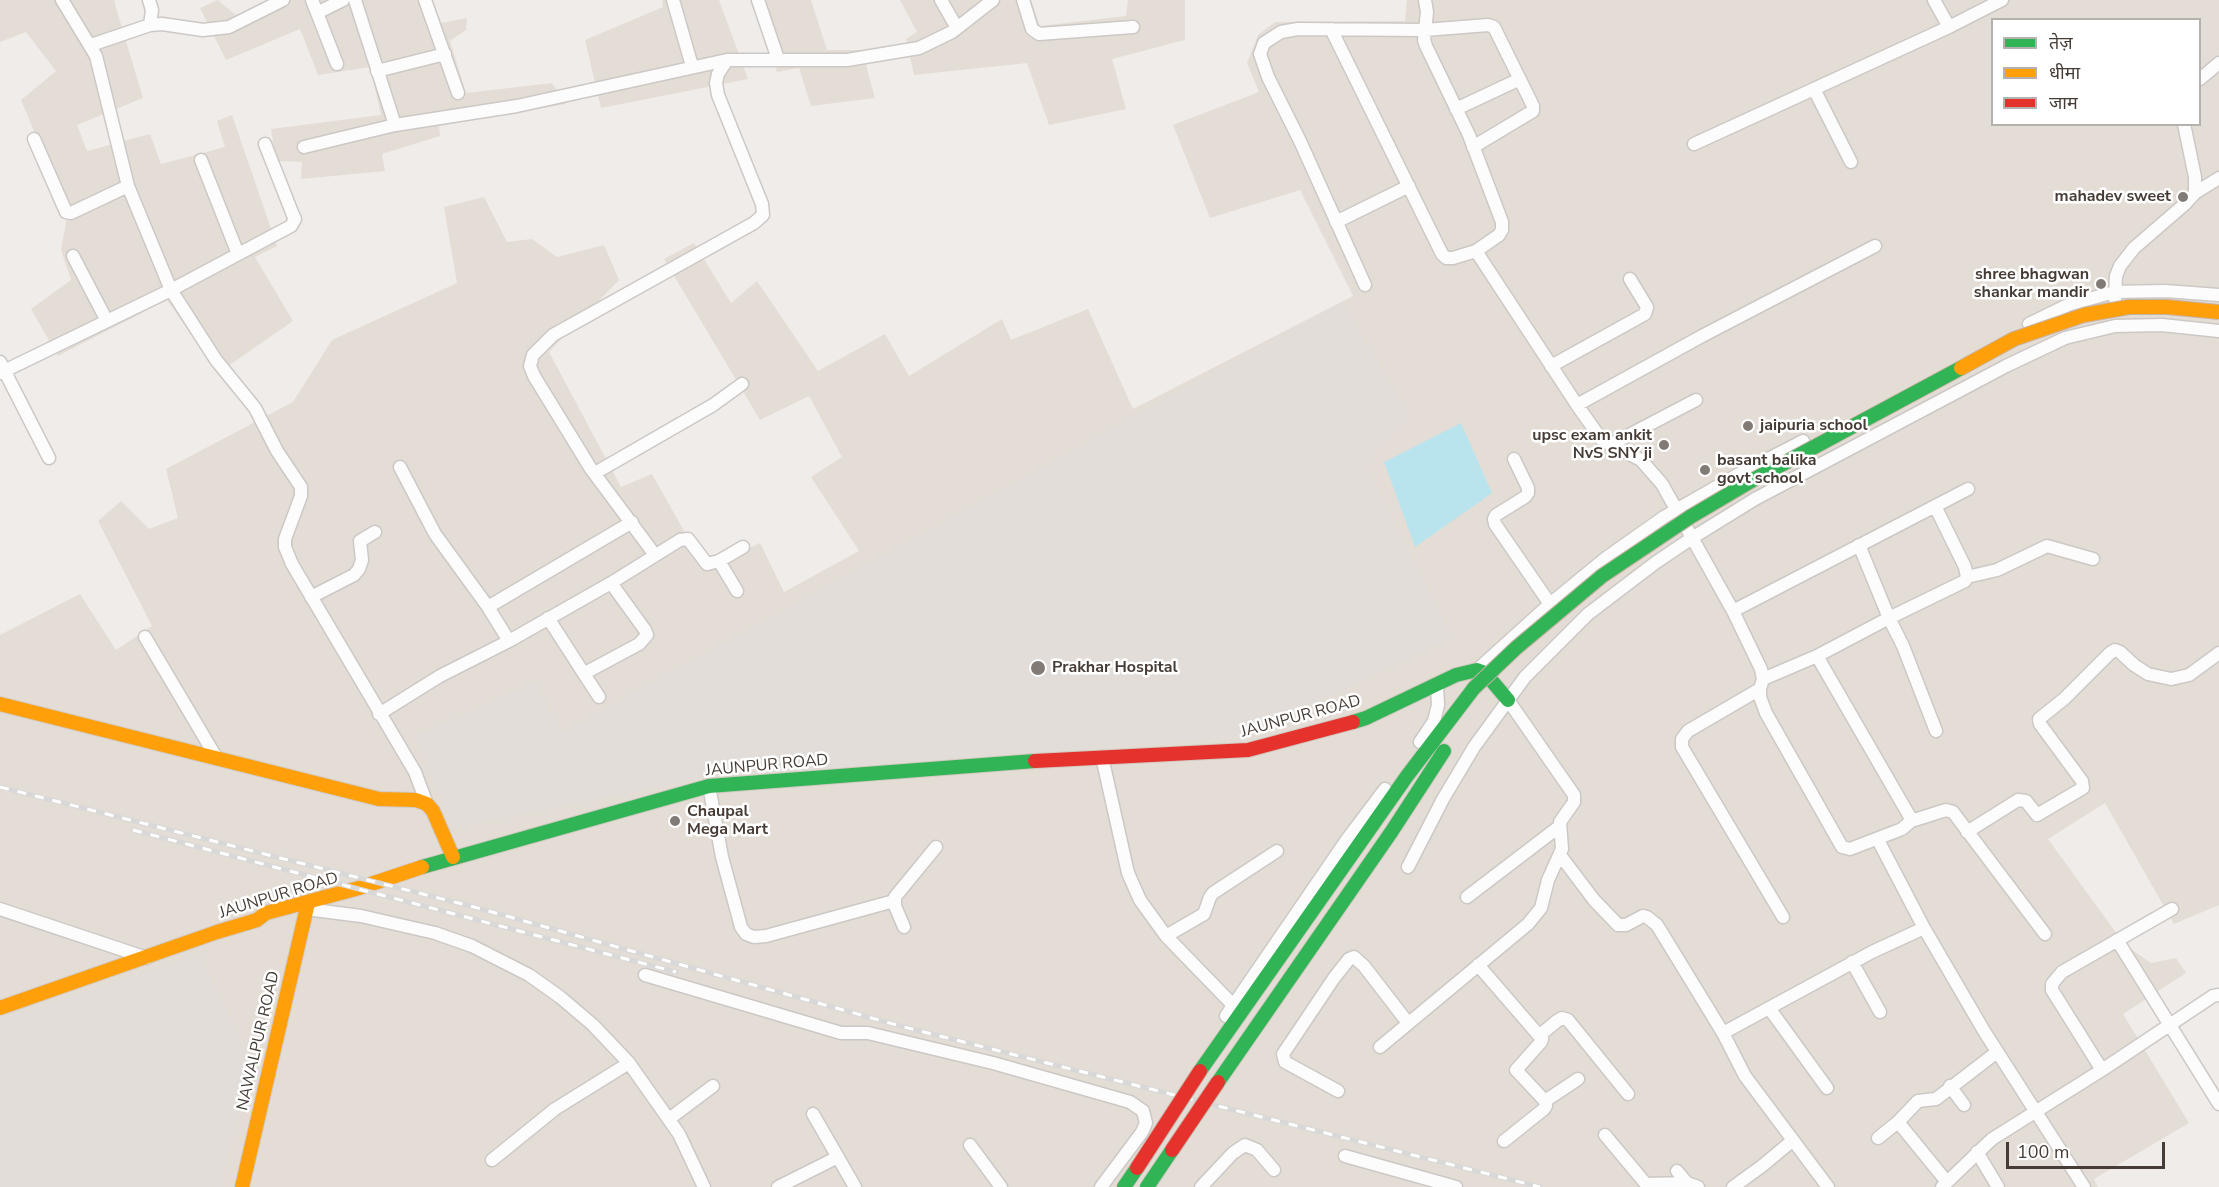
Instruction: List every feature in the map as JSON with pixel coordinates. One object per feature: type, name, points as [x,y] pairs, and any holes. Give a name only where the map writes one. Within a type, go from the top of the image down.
[{"type":"main road","points":[[1124,1187],[1196,1067],[1407,776],[1532,634],[1602,576],[1690,517],[2014,339],[2085,315],[2128,307],[2219,312]]},
{"type":"main road","points":[[1147,1187],[1366,869],[1449,743],[1479,692],[1505,674],[1572,617],[1671,544],[1755,493],[2010,355],[2045,339],[2088,326],[2123,320],[2164,320],[2219,325]]},
{"type":"main road","points":[[1477,670],[1485,673],[1508,700]]},
{"type":"main road","name":"JAUNPUR ROAD","points":[[0,1008],[257,920],[266,913],[307,906],[453,857],[708,786],[1034,761],[1248,750],[1335,729],[1366,718],[1466,671],[1477,670]]},
{"type":"main road","points":[[0,704],[379,799],[416,800],[427,804],[433,811],[453,857]]},
{"type":"main road","name":"NAWALPUR ROAD","points":[[242,1187],[307,906]]},
{"type":"main road","points":[[0,998],[255,912],[266,913]]},
{"type":"street","points":[[62,0],[96,56],[128,186],[171,290],[216,360],[255,408],[277,451],[301,487],[301,496],[285,539],[285,547],[292,564],[415,772],[427,804]]},
{"type":"street","points":[[149,0],[152,10],[150,25]]},
{"type":"street","points":[[91,45],[150,25],[162,24],[215,30],[229,27],[283,0]]},
{"type":"street","points":[[312,0],[337,64]]},
{"type":"street","points":[[317,13],[342,0]]},
{"type":"street","points":[[355,0],[395,125]]},
{"type":"street","points":[[425,0],[458,93]]},
{"type":"street","points":[[673,0],[692,66]]},
{"type":"street","points":[[758,0],[778,59]]},
{"type":"street","points":[[941,0],[957,28]]},
{"type":"street","points":[[304,147],[395,125],[517,106],[727,60],[847,60],[919,48],[957,28],[993,0]]},
{"type":"street","points":[[1023,0],[1032,29],[1039,34],[1133,27]]},
{"type":"street","points":[[1331,28],[1442,254],[1446,258],[1453,258],[1476,250],[1500,235],[1502,222],[1473,147],[1425,46],[1425,0]]},
{"type":"street","points":[[1934,0],[1949,27]]},
{"type":"street","points":[[1694,144],[1949,27],[2002,0]]},
{"type":"street","points":[[1365,285],[1300,141],[1268,77],[1260,54],[1264,43],[1281,33],[1298,29],[1425,30],[1488,25],[1494,27],[1520,78],[1533,106],[1533,111],[1473,147]]},
{"type":"street","points":[[377,71],[445,54]]},
{"type":"street","points":[[655,555],[595,473],[530,366],[533,355],[554,336],[754,223],[763,215],[762,204],[718,95],[716,83],[718,74],[727,60]]},
{"type":"street","points":[[2201,77],[2219,63]]},
{"type":"street","points":[[1456,109],[1520,78]]},
{"type":"street","points":[[1814,89],[1851,162]]},
{"type":"street","points":[[2184,126],[2195,177],[2195,193]]},
{"type":"street","points":[[34,139],[66,212],[71,213],[128,186]]},
{"type":"street","points":[[49,458],[2,369],[171,290],[291,226],[295,219],[266,144]]},
{"type":"street","points":[[201,160],[238,254]]},
{"type":"street","points":[[2115,326],[2117,271],[2134,248],[2195,193],[2219,178]]},
{"type":"street","points":[[1336,222],[1409,186]]},
{"type":"street","points":[[1577,405],[1702,336],[1875,246]]},
{"type":"street","points":[[1476,250],[1601,439],[1632,454],[1650,468],[1677,510],[1733,611],[1761,669],[1762,705],[1842,847],[1850,849],[1878,840],[1902,829],[1911,821],[1950,810],[1957,816],[2045,934]]},
{"type":"street","points":[[73,256],[107,321]]},
{"type":"street","points":[[1551,366],[1645,314],[1647,307],[1630,279]]},
{"type":"street","points":[[1477,670],[1550,604],[1606,558],[1677,510],[1739,474],[2068,304],[2115,292],[2165,291],[2219,295]]},
{"type":"street","points":[[1408,867],[1443,799],[1469,756],[1525,677],[1588,614],[1692,538],[1755,499],[2006,366],[2065,338],[2115,326],[2162,325],[2219,331]]},
{"type":"street","points":[[595,473],[713,405],[742,384]]},
{"type":"street","points":[[1611,445],[1696,400]]},
{"type":"street","points":[[1514,459],[1528,488],[1527,493],[1525,497],[1500,512],[1494,519],[1498,530],[1550,604]]},
{"type":"street","points":[[400,467],[435,534],[509,640]]},
{"type":"street","points":[[1733,611],[1968,489]]},
{"type":"street","points":[[1935,506],[1965,567],[1967,577]]},
{"type":"street","points":[[488,607],[632,522]]},
{"type":"street","points":[[311,597],[354,575],[362,560],[360,542],[375,532]]},
{"type":"street","points":[[379,714],[440,676],[611,583],[685,538],[707,564],[719,561],[743,547]]},
{"type":"street","points":[[1859,545],[1903,646],[1936,730]]},
{"type":"street","points":[[1783,917],[1682,747],[1682,739],[1688,731],[1762,684],[1889,618],[1959,585],[1967,577],[1997,570],[2047,546],[2093,559]]},
{"type":"street","points":[[719,561],[737,591]]},
{"type":"street","points":[[585,673],[639,644],[646,635],[645,630],[611,583]]},
{"type":"street","points":[[548,618],[599,697]]},
{"type":"street","points":[[145,637],[216,757]]},
{"type":"street","points":[[1967,832],[2018,800],[2026,801],[2037,815],[2083,788],[2082,781],[2040,724],[2039,719],[2064,699],[2110,653],[2115,650],[2120,652],[2142,671],[2171,679],[2189,675],[2219,653]]},
{"type":"street","points":[[1817,656],[1911,821]]},
{"type":"street","points":[[1196,1067],[1233,1005],[1348,838],[1434,721],[1438,705],[1437,685]]},
{"type":"street","points":[[1380,1047],[1537,915],[1541,908],[1550,873],[1562,849],[1560,826],[1562,816],[1574,802],[1574,795],[1508,700]]},
{"type":"street","points":[[1102,757],[1128,873],[1140,900],[1166,936],[1233,1005]]},
{"type":"street","points":[[708,786],[722,857],[741,927],[746,934],[754,938],[766,936],[894,901]]},
{"type":"street","points":[[1467,897],[1560,826]]},
{"type":"street","points":[[1878,840],[1924,928],[1997,1052],[2084,1187]]},
{"type":"street","points":[[904,927],[894,901],[895,897],[936,847]]},
{"type":"street","points":[[1166,936],[1204,915],[1213,893],[1277,851]]},
{"type":"street","points":[[1560,855],[1594,900],[1618,925],[1626,925],[1643,916],[1657,926],[1723,1033],[1745,1076],[1828,1187]]},
{"type":"street","points":[[307,906],[435,933],[472,946],[503,960],[561,997],[593,1025],[629,1063],[679,1134],[704,1187]]},
{"type":"street","points":[[0,909],[147,958]]},
{"type":"street","points":[[2103,1070],[2052,990],[2052,984],[2062,972],[2172,909]]},
{"type":"street","points":[[1723,1033],[1852,962],[1924,928]]},
{"type":"street","points":[[2117,940],[2219,1104]]},
{"type":"street","points":[[1338,1090],[1285,1062],[1283,1054],[1327,987],[1349,959],[1354,957],[1364,966],[1408,1023]]},
{"type":"street","points":[[1852,962],[1880,1012]]},
{"type":"street","points":[[1478,965],[1540,1035],[1541,1042],[1516,1070],[1517,1074],[1545,1101]]},
{"type":"street","points":[[645,975],[841,1033],[868,1033],[993,1063],[1130,1102],[1143,1111],[1146,1123],[1142,1132],[1101,1187]]},
{"type":"street","points":[[1898,1122],[1945,1185],[1992,1139],[2103,1070],[2213,996],[2219,995]]},
{"type":"street","points":[[1769,1008],[1827,1088]]},
{"type":"street","points":[[1540,1035],[1562,1018],[1568,1020],[1628,1094]]},
{"type":"street","points":[[1878,1138],[1898,1122],[1918,1101],[1936,1099],[1997,1052]]},
{"type":"street","points":[[492,1160],[555,1109],[629,1063]]},
{"type":"street","points":[[1504,1141],[1544,1109],[1545,1101],[1578,1079]]},
{"type":"street","points":[[669,1119],[713,1086]]},
{"type":"street","points":[[1950,1086],[1964,1105]]},
{"type":"street","points":[[813,1114],[855,1187]]},
{"type":"street","points":[[1605,1135],[1646,1184],[1693,1185]]},
{"type":"street","points":[[1733,1187],[1792,1141]]},
{"type":"street","points":[[970,1145],[1000,1187]]},
{"type":"street","points":[[1201,1187],[1233,1153],[1245,1145],[1257,1149],[1274,1170]]},
{"type":"street","points":[[1977,1152],[1998,1187]]},
{"type":"street","points":[[1345,1156],[1456,1187]]},
{"type":"street","points":[[778,1187],[838,1157]]},
{"type":"street","points":[[1677,1171],[1693,1185]]},
{"type":"shaded area","points":[[0,0],[116,0],[114,1],[143,98],[77,125],[87,151],[150,134],[161,164],[225,147],[217,121],[232,115],[277,246],[255,257],[293,321],[218,373],[167,300],[58,356],[31,309],[71,280],[61,250],[68,212],[21,100],[56,71],[26,32],[0,42]]},
{"type":"shaded area","points":[[218,0],[238,17],[271,0],[431,0],[441,23],[467,18],[466,30],[450,41],[466,93],[552,83],[566,104],[439,126],[440,136],[382,154],[385,171],[301,179],[302,162],[276,161],[271,129],[381,115],[370,67],[318,75],[300,29],[226,60],[200,8]]},
{"type":"shaded area","points":[[662,0],[719,0],[748,79],[601,108],[585,40],[663,7]]},
{"type":"shaded area","points":[[750,0],[811,0],[827,50],[862,50],[875,98],[811,106],[799,68],[777,72]]},
{"type":"shaded area","points":[[900,0],[1031,0],[1040,26],[1126,16],[1128,0],[1185,0],[1185,40],[1112,59],[1126,109],[1049,125],[1027,63],[914,75],[906,39],[917,32]]},
{"type":"shaded area","points":[[1407,0],[2219,0],[2219,905],[2174,924],[2105,803],[2048,839],[2125,945],[2151,963],[2176,958],[2186,973],[2123,1014],[2189,1123],[2094,1179],[2098,1187],[0,1187],[0,635],[80,594],[116,650],[152,626],[98,521],[121,501],[149,529],[178,518],[166,469],[293,402],[332,340],[457,283],[444,207],[484,197],[507,242],[532,239],[557,257],[604,245],[619,280],[549,352],[621,487],[652,474],[705,568],[760,543],[784,592],[859,551],[811,477],[842,457],[809,396],[760,420],[664,259],[694,243],[731,303],[757,281],[818,371],[885,334],[909,376],[1002,319],[1011,340],[1088,309],[1133,409],[1353,296],[1300,190],[1210,218],[1173,125],[1259,92],[1247,63],[1258,35],[1275,22],[1405,21]]},
{"type":"shaded area","points":[[1342,302],[1409,417],[1365,462],[1451,638],[1243,737],[705,777],[453,828],[416,736],[535,682],[561,733]]},
{"type":"shaded area","points":[[200,955],[249,1059],[221,1187],[0,1187],[0,1019]]},
{"type":"water","points":[[1461,423],[1492,493],[1415,547],[1384,462]]},
{"type":"railway","points":[[0,787],[474,907],[904,1027],[1540,1187]]},
{"type":"railway","points":[[133,830],[676,972]]},
{"type":"traffic: fast","points":[[1474,688],[1516,648],[1602,576],[1690,517],[1751,481],[1961,368]]},
{"type":"traffic: fast","points":[[1353,722],[1456,675],[1477,670],[1485,673],[1508,700]]},
{"type":"traffic: fast","points":[[1200,1071],[1407,776],[1474,688]]},
{"type":"traffic: fast","points":[[1218,1082],[1392,831],[1444,751]]},
{"type":"traffic: fast","points":[[422,867],[709,786],[1035,761]]},
{"type":"traffic: fast","points":[[1147,1187],[1172,1150]]},
{"type":"traffic: fast","points":[[1124,1187],[1137,1168]]},
{"type":"traffic: slow","points":[[1961,368],[2014,339],[2084,315],[2129,307],[2167,307],[2219,312]]},
{"type":"traffic: slow","points":[[0,704],[379,799],[416,800],[427,804],[433,811],[453,857]]},
{"type":"traffic: slow","points":[[0,1008],[257,920],[266,913],[359,888],[422,867]]},
{"type":"traffic: slow","points":[[242,1187],[308,903]]},
{"type":"traffic: jam","points":[[1035,761],[1248,750],[1353,722]]},
{"type":"traffic: jam","points":[[1137,1168],[1200,1071]]},
{"type":"traffic: jam","points":[[1172,1150],[1218,1082]]},
{"type":"place","name":"mahadev sweet","points":[[2183,197]]},
{"type":"place","name":"shree bhagwan shankar mandir","points":[[2101,284]]},
{"type":"place","name":"jaipuria school","points":[[1748,426]]},
{"type":"place","name":"upsc exam ankit NvS SNY ji","points":[[1664,445]]},
{"type":"place","name":"basant balika govt school","points":[[1705,470]]},
{"type":"place","name":"Prakhar Hospital","points":[[1038,668]]},
{"type":"place","name":"Chaupal Mega Mart","points":[[675,821]]}]
